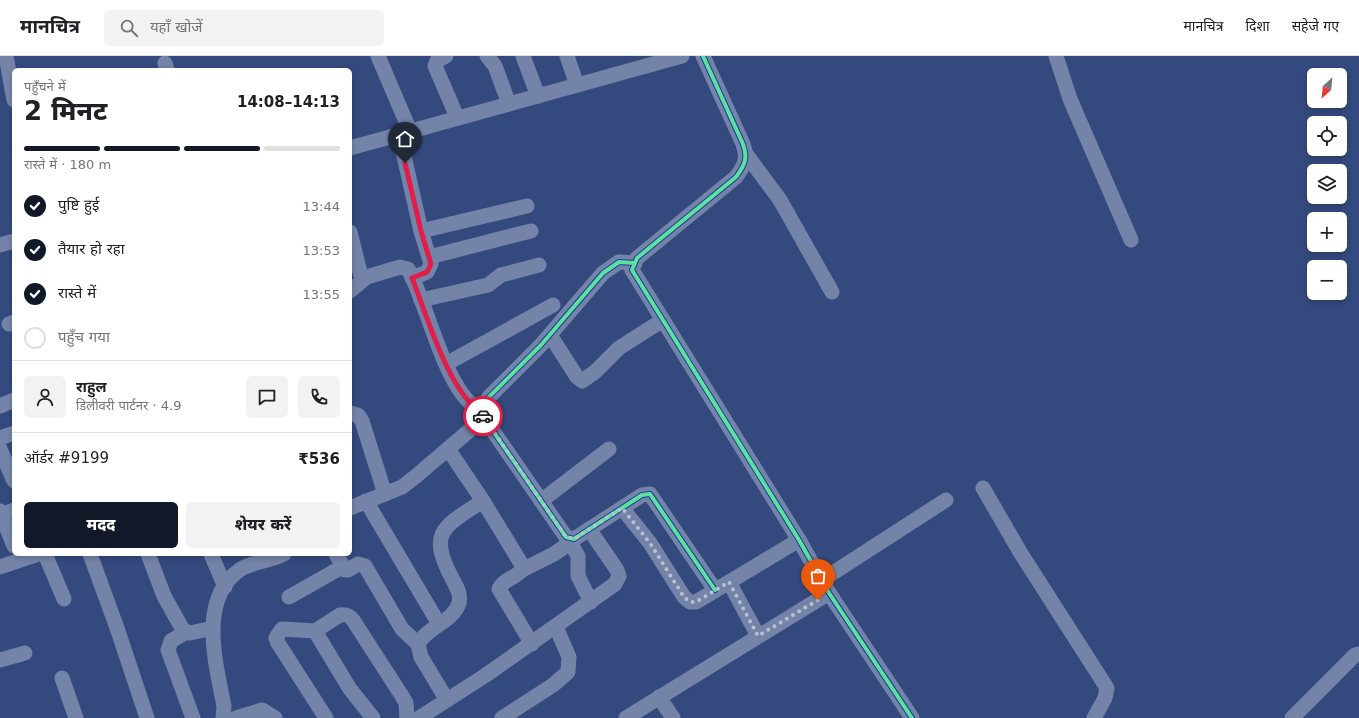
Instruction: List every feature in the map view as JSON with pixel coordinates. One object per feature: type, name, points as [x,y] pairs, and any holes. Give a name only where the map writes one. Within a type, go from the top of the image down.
[{"type":"street","points":[[6,56],[12,89]]},
{"type":"street","points":[[378,56],[404,133],[421,231],[429,257],[430,268],[427,272],[412,278]]},
{"type":"street","points":[[446,56],[437,61],[435,66],[456,117]]},
{"type":"street","points":[[487,56],[495,66],[509,104]]},
{"type":"street","points":[[523,56],[538,96]]},
{"type":"street","points":[[566,56],[577,85]]},
{"type":"street","points":[[352,147],[456,117],[577,85],[648,60],[682,56]]},
{"type":"street","points":[[703,56],[746,154],[780,200],[832,292]]},
{"type":"street","points":[[1056,56],[1070,99],[1131,240]]},
{"type":"street","points":[[746,154],[746,163],[736,177],[634,262],[632,270],[634,276],[663,320],[799,540],[826,587],[912,718]]},
{"type":"street","points":[[421,231],[527,206]]},
{"type":"street","points":[[429,257],[531,231]]},
{"type":"street","points":[[352,240],[362,280]]},
{"type":"street","points":[[0,245],[12,242]]},
{"type":"street","points":[[352,507],[402,487],[415,478],[448,449],[482,414],[488,398],[550,335],[612,265],[623,261],[634,262]]},
{"type":"street","points":[[421,300],[488,285],[501,275],[539,265]]},
{"type":"street","points":[[352,289],[362,280],[400,266],[408,269],[446,364],[465,399],[482,414],[541,501],[570,540],[578,556],[578,576],[591,602]]},
{"type":"street","points":[[446,364],[553,305]]},
{"type":"street","points":[[550,335],[577,377],[582,381],[595,372],[619,348],[663,320]]},
{"type":"street","points":[[0,406],[12,401]]},
{"type":"street","points":[[352,414],[358,415],[362,421],[385,494]]},
{"type":"street","points":[[0,438],[12,434]]},
{"type":"street","points":[[0,449],[12,476]]},
{"type":"street","points":[[448,449],[483,501],[522,566],[522,570]]},
{"type":"street","points":[[541,501],[609,449]]},
{"type":"street","points":[[983,488],[1045,593],[1107,688],[1105,698],[1094,718]]},
{"type":"street","points":[[532,644],[499,589],[503,583],[520,573],[522,570],[554,554],[570,540],[574,539],[642,495],[650,494],[715,590]]},
{"type":"street","points":[[626,718],[758,636],[946,500]]},
{"type":"street","points":[[366,501],[439,624]]},
{"type":"street","points":[[418,644],[426,634],[455,610],[459,602],[459,592],[441,554],[440,543],[444,530],[453,521],[483,501]]},
{"type":"street","points":[[622,508],[650,543],[684,597],[690,602],[696,602],[799,540]]},
{"type":"street","points":[[4,513],[12,538]]},
{"type":"street","points":[[420,718],[532,644],[615,584],[619,576],[589,529]]},
{"type":"street","points":[[0,567],[14,556]]},
{"type":"street","points":[[46,556],[64,599]]},
{"type":"street","points":[[91,556],[147,718]]},
{"type":"street","points":[[149,556],[164,596],[179,626],[186,632]]},
{"type":"street","points":[[212,556],[225,587]]},
{"type":"street","points":[[274,556],[264,558],[241,569],[225,587],[214,610],[213,628],[227,718],[262,710],[275,718]]},
{"type":"street","points":[[289,598],[339,561],[345,570],[348,570],[358,564],[365,566],[402,629],[418,644],[421,657],[446,700]]},
{"type":"street","points":[[729,582],[758,636]]},
{"type":"street","points":[[326,718],[276,638],[282,629],[315,631],[340,615],[349,616],[402,696],[406,703],[408,718]]},
{"type":"street","points":[[502,718],[553,685],[568,672],[569,657],[556,627]]},
{"type":"street","points":[[193,718],[168,650],[171,641],[186,632],[213,628]]},
{"type":"street","points":[[315,631],[350,689],[373,718]]},
{"type":"street","points":[[0,660],[25,654]]},
{"type":"street","points":[[1292,718],[1355,655],[1359,654]]},
{"type":"street","points":[[62,678],[76,718]]},
{"type":"street","points":[[659,697],[673,718]]},
{"type":"cycle path","points":[[703,56],[743,144],[745,161],[742,169],[736,177],[637,258],[632,270],[799,540],[829,593],[912,718]]},
{"type":"cycle path","points":[[634,263],[619,262],[603,273],[541,345],[488,398],[481,411],[484,418],[566,537],[574,539],[642,495],[650,494],[715,590]]},
{"type":"way so far","points":[[483,416],[566,537],[574,539],[622,508],[650,543],[684,597],[690,602],[696,602],[729,582],[758,636],[818,600]]},
{"type":"route","points":[[405,163],[421,231],[431,264],[427,272],[412,278],[452,376],[465,399],[474,408],[481,411],[483,416]]}]
